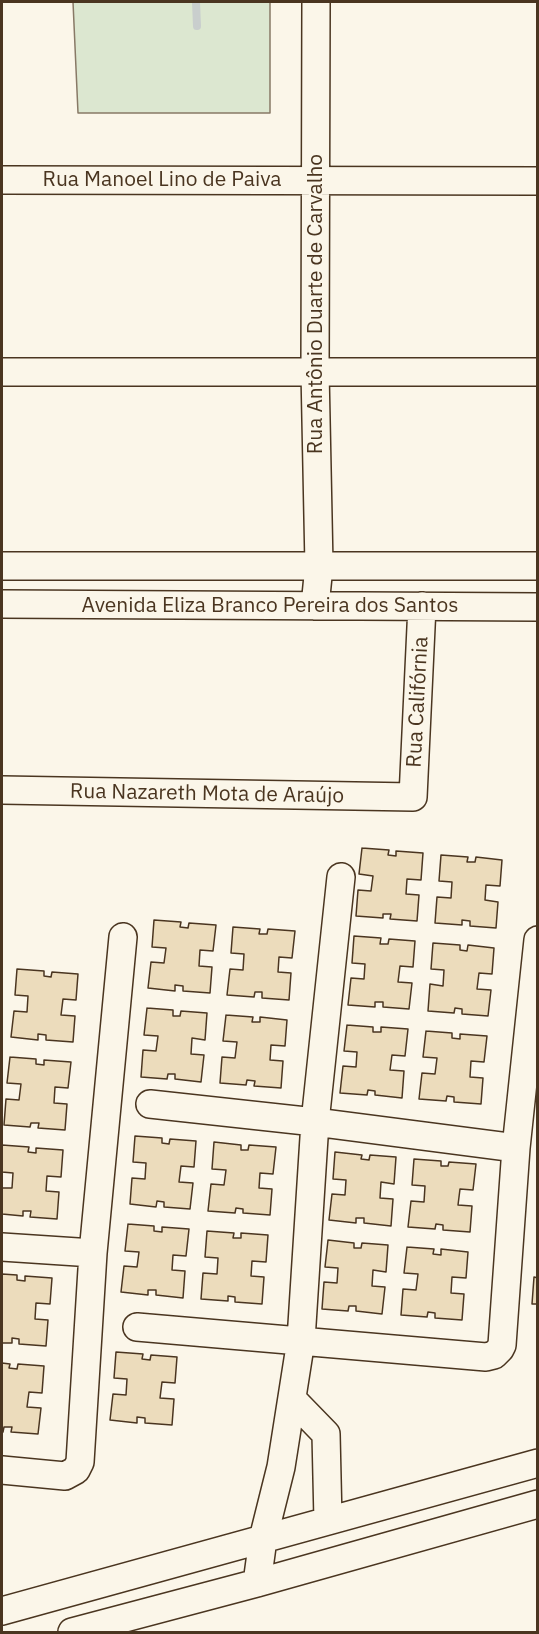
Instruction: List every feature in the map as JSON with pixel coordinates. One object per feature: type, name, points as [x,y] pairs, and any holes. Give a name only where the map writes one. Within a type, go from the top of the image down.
[{"type":"street","name":"Rua Antônio Duarte de Carvalho","points":[[315,606],[319,566],[315,371],[316,2]]},
{"type":"street","name":"Rua Manoel Lino de Paiva","points":[[2,180],[537,181]]},
{"type":"street","points":[[2,372],[537,372]]},
{"type":"street","name":"Avenida Eliza Branco Pereira dos Santos","points":[[2,566],[537,566]]},
{"type":"street","name":"Avenida Eliza Branco Pereira dos Santos","points":[[2,604],[537,607]]},
{"type":"street","name":"Rua Califórnia","points":[[413,797],[422,606]]},
{"type":"street","name":"Rua Nazareth Mota de Araújo","points":[[2,790],[413,797]]},
{"type":"street","points":[[246,1586],[251,1542],[281,1467],[301,1340],[315,1122],[341,877]]},
{"type":"street","points":[[2,1470],[65,1476],[78,1467],[81,1453],[93,1252],[123,937]]},
{"type":"street","points":[[137,1327],[486,1357],[497,1352],[502,1345],[516,1148],[537,940]]},
{"type":"street","points":[[150,1104],[315,1122],[516,1148]]},
{"type":"street","points":[[2,1247],[93,1252]]},
{"type":"street","points":[[292,1399],[326,1434],[328,1521]]},
{"type":"street","points":[[2,1611],[537,1463]]},
{"type":"street","points":[[72,1632],[246,1586],[537,1504]]},
{"type":"street","points":[[55,1596],[63,1614],[67,1632]]},
{"type":"green space","points":[[73,2],[270,2],[270,113],[78,113]]},
{"type":"building","points":[[362,848],[389,850],[388,855],[396,856],[396,851],[423,853],[421,880],[407,879],[406,894],[419,895],[417,921],[390,919],[391,914],[383,914],[383,918],[356,916],[358,890],[371,891],[373,876],[359,874]]},
{"type":"building","points":[[441,855],[468,857],[467,862],[475,862],[476,857],[502,860],[500,886],[486,885],[485,900],[498,902],[496,928],[470,926],[470,921],[462,920],[462,925],[435,923],[437,897],[451,898],[452,882],[439,881]]},
{"type":"building","points":[[154,920],[181,922],[180,927],[188,928],[189,923],[216,925],[213,951],[200,950],[199,966],[212,967],[210,993],[183,991],[183,986],[175,985],[175,991],[148,988],[151,962],[164,963],[166,948],[152,947]]},
{"type":"building","points":[[233,927],[260,929],[259,934],[267,934],[268,929],[295,931],[292,958],[279,957],[278,972],[291,973],[289,1000],[262,998],[262,992],[255,992],[254,997],[227,995],[230,969],[243,970],[244,954],[231,953]]},
{"type":"building","points":[[354,936],[381,938],[380,944],[388,944],[389,939],[415,941],[413,967],[400,966],[398,982],[412,983],[409,1009],[383,1007],[383,1002],[375,1002],[375,1007],[348,1005],[351,978],[364,979],[365,964],[352,963]]},
{"type":"building","points":[[433,943],[460,945],[460,950],[467,951],[468,945],[494,948],[492,974],[479,973],[477,989],[491,990],[488,1016],[462,1014],[462,1009],[455,1008],[454,1013],[428,1011],[430,984],[443,986],[444,970],[431,969]]},
{"type":"building","points":[[17,969],[44,971],[44,976],[51,977],[52,972],[78,974],[76,1000],[63,999],[61,1015],[75,1016],[73,1042],[46,1040],[46,1035],[38,1034],[38,1040],[11,1037],[14,1011],[27,1012],[28,996],[15,995]]},
{"type":"building","points":[[147,1008],[173,1010],[173,1016],[180,1016],[181,1011],[207,1013],[205,1040],[192,1038],[191,1054],[204,1055],[201,1082],[175,1079],[175,1074],[168,1074],[167,1079],[141,1077],[143,1050],[156,1051],[158,1036],[144,1035]]},
{"type":"building","points":[[226,1015],[253,1017],[252,1022],[260,1022],[260,1017],[287,1020],[285,1046],[271,1045],[270,1060],[283,1061],[281,1088],[254,1086],[255,1081],[247,1080],[246,1085],[220,1083],[222,1057],[235,1058],[237,1042],[223,1041]]},
{"type":"building","points":[[347,1025],[373,1027],[373,1032],[381,1032],[381,1027],[408,1029],[405,1056],[392,1055],[390,1070],[404,1071],[402,1098],[375,1095],[375,1091],[368,1090],[367,1095],[340,1093],[343,1066],[356,1067],[357,1052],[344,1051]]},
{"type":"building","points":[[426,1031],[452,1033],[452,1038],[460,1039],[460,1034],[487,1036],[484,1062],[471,1061],[470,1077],[483,1078],[481,1104],[454,1102],[454,1097],[447,1096],[446,1101],[419,1099],[422,1073],[435,1074],[437,1058],[423,1057]]},
{"type":"building","points":[[10,1057],[36,1059],[36,1064],[44,1065],[44,1060],[71,1062],[68,1088],[55,1087],[54,1103],[67,1104],[65,1130],[38,1128],[39,1123],[31,1123],[30,1127],[4,1125],[6,1099],[19,1100],[21,1084],[7,1083]]},
{"type":"building","points":[[135,1136],[162,1138],[162,1143],[169,1144],[170,1139],[196,1141],[194,1167],[181,1166],[179,1182],[193,1183],[190,1209],[164,1207],[164,1202],[157,1201],[156,1207],[130,1204],[132,1178],[145,1179],[146,1163],[133,1162]]},
{"type":"building","points":[[214,1142],[241,1145],[241,1150],[248,1150],[249,1145],[276,1147],[273,1174],[260,1173],[259,1188],[272,1189],[270,1215],[243,1213],[243,1209],[236,1208],[235,1213],[208,1211],[211,1184],[224,1185],[226,1170],[212,1169]]},
{"type":"building","points":[[2,1145],[29,1147],[28,1152],[36,1153],[36,1148],[63,1150],[61,1177],[47,1176],[46,1191],[59,1192],[57,1219],[30,1217],[31,1211],[23,1211],[23,1216],[2,1214],[2,1188],[12,1188],[13,1173],[2,1172]]},
{"type":"building","points":[[335,1152],[362,1155],[361,1159],[369,1160],[370,1155],[396,1157],[394,1184],[381,1182],[380,1198],[393,1199],[391,1226],[364,1223],[364,1218],[356,1218],[356,1223],[329,1220],[332,1194],[345,1195],[346,1180],[333,1179]]},
{"type":"building","points":[[414,1159],[441,1161],[441,1166],[448,1166],[449,1162],[476,1164],[473,1190],[460,1189],[458,1205],[472,1206],[470,1232],[443,1230],[443,1225],[436,1224],[435,1229],[408,1227],[411,1201],[424,1202],[425,1186],[412,1185]]},
{"type":"building","points":[[128,1224],[154,1226],[154,1231],[162,1232],[162,1227],[189,1229],[186,1256],[173,1255],[172,1270],[185,1271],[183,1298],[156,1295],[156,1290],[148,1290],[148,1295],[121,1292],[124,1266],[137,1267],[139,1252],[125,1251]]},
{"type":"building","points":[[207,1231],[234,1233],[233,1238],[241,1238],[241,1233],[268,1235],[266,1262],[252,1261],[251,1276],[264,1277],[262,1304],[235,1302],[235,1297],[228,1296],[228,1301],[201,1299],[203,1273],[217,1274],[218,1258],[205,1257]]},
{"type":"building","points":[[328,1240],[354,1243],[354,1248],[361,1248],[362,1243],[388,1245],[386,1272],[373,1270],[372,1286],[385,1287],[382,1314],[356,1311],[356,1306],[349,1306],[348,1311],[322,1309],[324,1282],[337,1283],[338,1268],[325,1267]]},
{"type":"building","points":[[407,1247],[434,1249],[433,1254],[441,1255],[441,1249],[468,1252],[466,1278],[452,1277],[451,1293],[464,1294],[462,1320],[435,1318],[435,1313],[428,1312],[427,1317],[401,1315],[403,1289],[416,1290],[418,1274],[404,1273]]},
{"type":"building","points":[[2,1274],[17,1275],[17,1280],[25,1281],[25,1276],[52,1278],[50,1304],[36,1303],[35,1319],[48,1320],[46,1346],[19,1344],[19,1339],[12,1338],[12,1343],[2,1343]]},
{"type":"building","points":[[534,1277],[538,1278],[538,1304],[532,1304]]},
{"type":"building","points":[[116,1352],[143,1354],[142,1359],[150,1360],[151,1355],[177,1357],[175,1383],[162,1382],[160,1398],[174,1399],[172,1425],[145,1423],[145,1418],[137,1417],[137,1423],[110,1420],[113,1394],[126,1395],[127,1379],[114,1378]]},
{"type":"building","points":[[2,1363],[10,1364],[9,1368],[17,1369],[18,1364],[44,1366],[42,1393],[29,1392],[27,1407],[41,1408],[38,1434],[11,1432],[12,1427],[4,1427],[2,1432]]},
{"type":"waterway","points":[[196,2],[197,26]]}]
